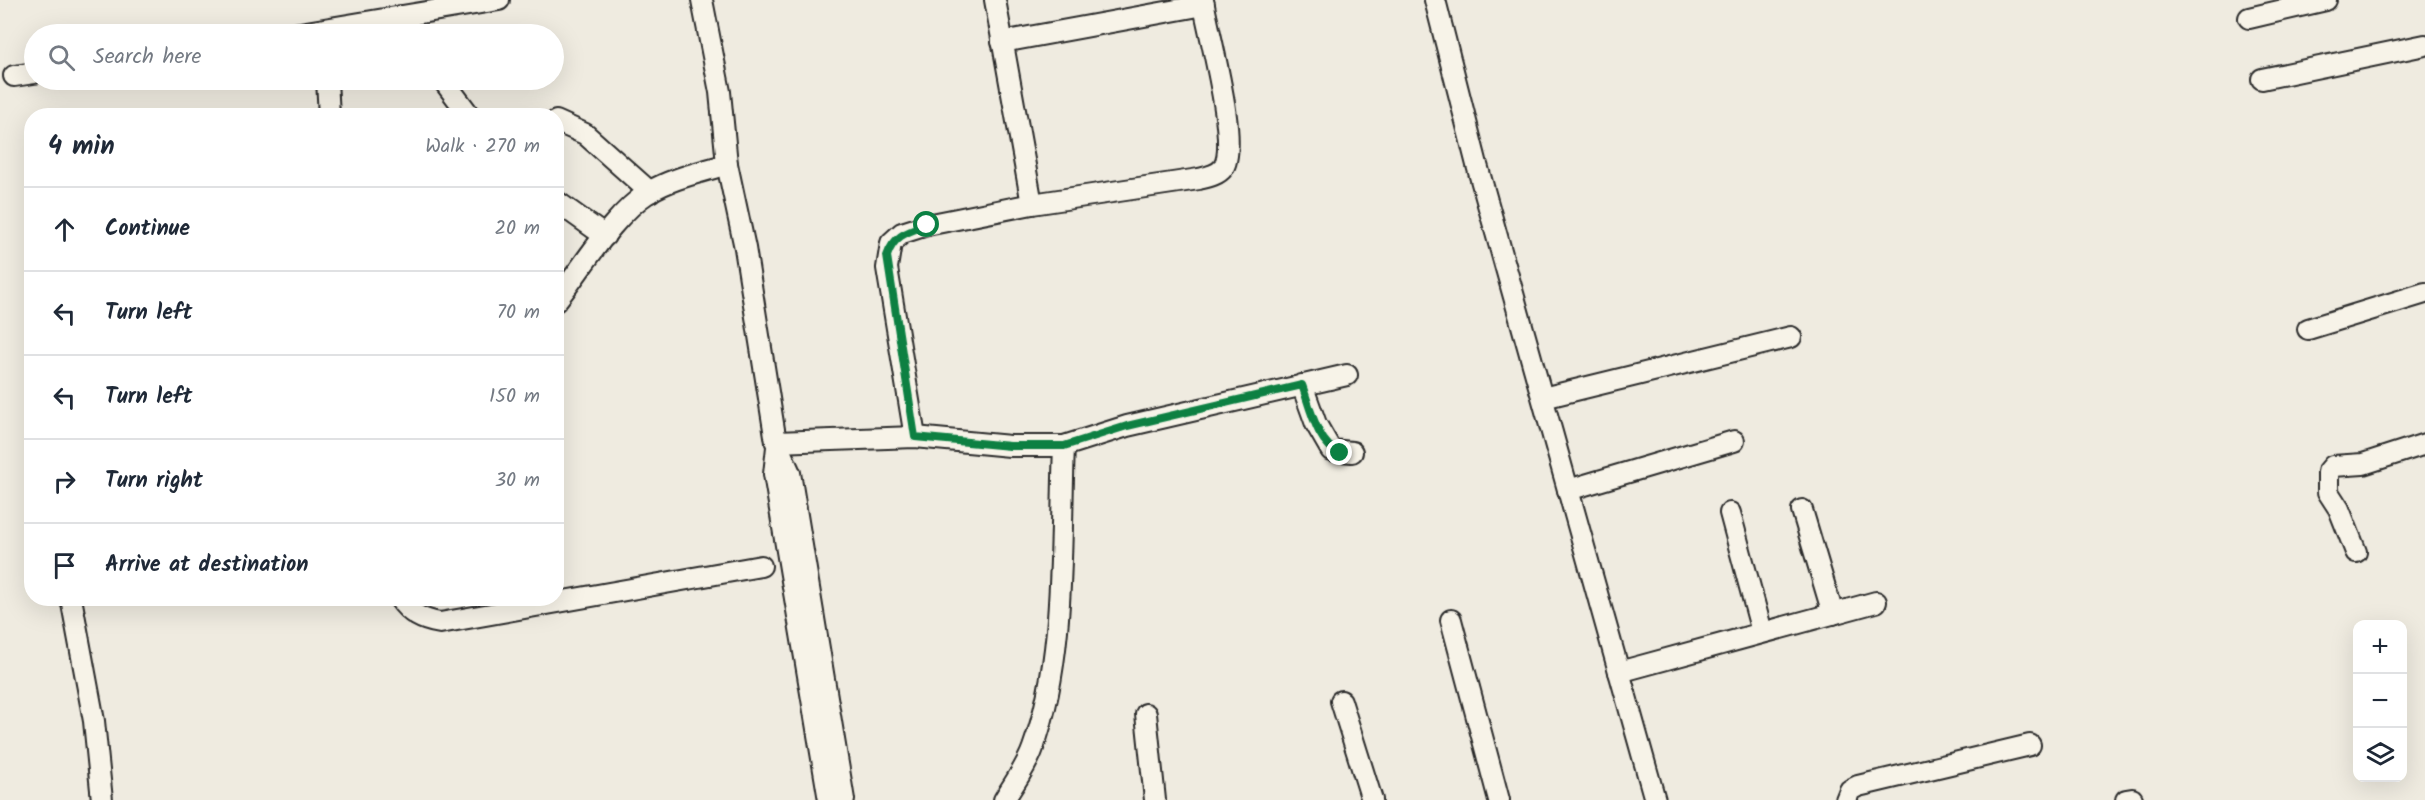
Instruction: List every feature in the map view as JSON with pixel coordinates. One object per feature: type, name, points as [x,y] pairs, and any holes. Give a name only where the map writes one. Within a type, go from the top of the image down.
[{"type":"street","points":[[362,24],[499,0]]},
{"type":"street","points":[[702,0],[720,92],[728,164],[745,248],[777,444],[790,473],[843,800]]},
{"type":"street","points":[[995,0],[1032,204]]},
{"type":"street","points":[[1435,0],[1477,165],[1655,800]]},
{"type":"street","points":[[2249,18],[2326,0]]},
{"type":"street","points":[[915,437],[887,268],[891,243],[902,233],[927,225],[1032,204],[1199,179],[1216,174],[1223,168],[1228,128],[1204,3],[1002,42]]},
{"type":"street","points":[[400,16],[406,24]]},
{"type":"street","points":[[2262,79],[2425,45]]},
{"type":"street","points":[[14,76],[24,74]]},
{"type":"street","points":[[328,90],[329,108]]},
{"type":"street","points":[[450,90],[464,108]]},
{"type":"street","points":[[564,125],[585,134],[650,192]]},
{"type":"street","points":[[564,290],[605,236],[633,204],[667,183],[728,164]]},
{"type":"street","points":[[564,207],[605,236]]},
{"type":"street","points":[[2308,329],[2425,293]]},
{"type":"street","points":[[1543,398],[1791,337]]},
{"type":"street","points":[[777,444],[915,437],[1010,446],[1064,446],[1127,426],[1347,375]]},
{"type":"street","points":[[1302,385],[1324,441],[1331,450],[1353,452]]},
{"type":"street","points":[[1568,490],[1734,441]]},
{"type":"street","points":[[777,444],[774,474],[829,800]]},
{"type":"street","points":[[2356,552],[2339,509],[2328,492],[2328,472],[2333,466],[2363,464],[2425,444]]},
{"type":"street","points":[[1004,800],[1032,751],[1047,705],[1055,650],[1064,446]]},
{"type":"street","points":[[1802,510],[1833,614]]},
{"type":"street","points":[[1730,513],[1762,632]]},
{"type":"street","points":[[564,601],[761,566]]},
{"type":"street","points":[[1619,672],[1876,603]]},
{"type":"street","points":[[73,606],[96,731],[102,800]]},
{"type":"street","points":[[405,606],[423,620],[440,623],[536,606]]},
{"type":"street","points":[[1451,620],[1499,800]]},
{"type":"street","points":[[1341,701],[1372,800]]},
{"type":"street","points":[[1146,714],[1155,800]]},
{"type":"street","points":[[1846,800],[1850,790],[1857,786],[2030,745]]},
{"type":"route","points":[[927,225],[902,233],[891,243],[887,256],[887,268],[915,437],[1010,446],[1064,446],[1127,426],[1302,385],[1324,441],[1331,450],[1340,453]]}]
